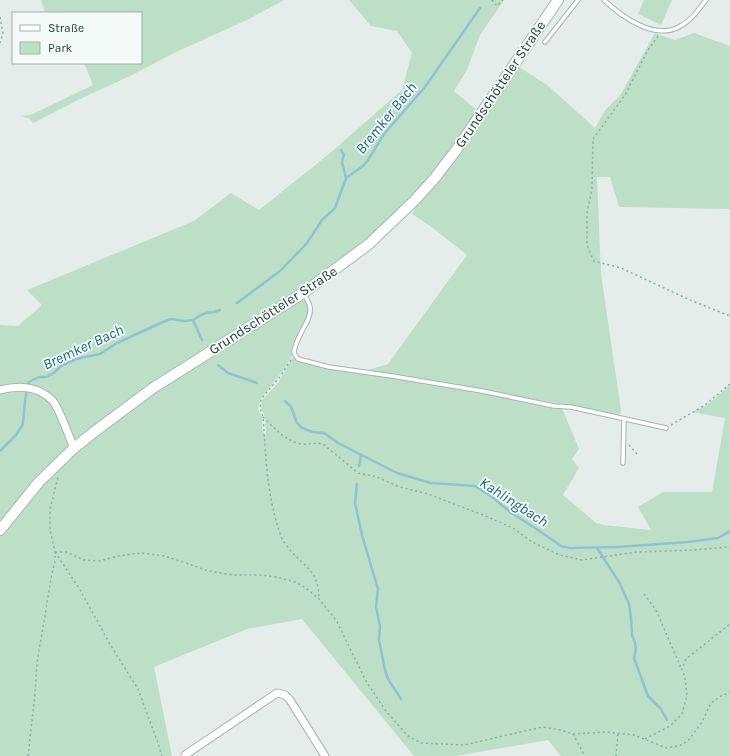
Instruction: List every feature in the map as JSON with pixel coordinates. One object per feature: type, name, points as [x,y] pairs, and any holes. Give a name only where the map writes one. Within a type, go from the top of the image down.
[{"type":"main road","name":"Grundschötteler Straße","points":[[0,530],[39,482],[74,448],[153,388],[304,293],[369,244],[414,201],[434,179],[498,89],[558,0]]},
{"type":"street","points":[[0,390],[23,387],[32,388],[42,392],[53,401],[74,448]]},
{"type":"street","points":[[185,755],[277,693],[280,693],[290,700],[325,756]]},
{"type":"lane","points":[[545,42],[578,0]]},
{"type":"lane","points":[[604,0],[623,16],[640,26],[662,31],[679,28],[695,14],[706,0]]},
{"type":"lane","points":[[304,293],[309,302],[310,312],[295,345],[294,353],[298,359],[329,367],[482,391],[666,428]]},
{"type":"lane","points":[[623,463],[624,419]]},
{"type":"path","points":[[492,0],[497,6],[503,0]]},
{"type":"path","points":[[0,17],[3,33],[0,43]]},
{"type":"path","points":[[662,31],[648,50],[625,95],[594,140],[592,189],[587,213],[587,246],[594,261],[621,268],[690,300],[730,316]]},
{"type":"path","points":[[294,353],[279,378],[261,399],[260,408],[263,417],[269,482],[278,526],[283,541],[296,556],[308,566],[316,579],[319,590],[319,600]]},
{"type":"path","points":[[666,428],[705,405],[730,384]]},
{"type":"path","points":[[263,417],[285,438],[303,444],[323,444],[358,473],[377,477],[400,487],[428,494],[483,515],[513,528],[532,542],[560,555],[582,560],[632,553],[730,547]]},
{"type":"path","points":[[624,440],[638,454]]},
{"type":"path","points":[[28,756],[37,663],[55,561],[55,552],[50,530],[50,509],[58,476]]},
{"type":"path","points":[[55,552],[66,552],[84,560],[100,561],[118,556],[141,553],[164,556],[208,571],[233,575],[260,575],[295,582],[306,588],[319,600],[336,620],[366,681],[385,710],[408,736],[421,743],[464,744],[542,727],[561,730],[573,734],[605,732],[634,735],[666,748],[679,746],[688,741],[702,722],[712,703],[722,695],[730,693]]},
{"type":"path","points":[[55,552],[79,588],[110,646],[138,689],[162,756]]},
{"type":"path","points":[[644,594],[656,610],[682,670]]},
{"type":"path","points":[[645,739],[670,726],[682,714],[687,696],[685,678],[682,669],[686,659],[730,624]]},
{"type":"path","points":[[616,756],[618,733]]},
{"type":"path","points":[[573,734],[585,756]]},
{"type":"green space","points":[[41,0],[284,0],[249,19],[174,53],[33,123],[30,119],[21,116],[33,114],[93,85],[84,64],[142,64],[142,12],[45,12]]},
{"type":"green space","points":[[349,0],[504,0],[480,35],[467,70],[454,91],[479,112],[457,149],[369,244],[155,392],[304,297],[308,303],[309,312],[293,345],[293,353],[286,367],[260,400],[258,409],[262,417],[262,430],[266,436],[265,418],[261,407],[262,400],[278,383],[294,355],[295,357],[314,364],[482,392],[562,408],[579,449],[572,459],[579,468],[563,495],[596,523],[651,530],[638,507],[663,492],[712,492],[725,418],[692,412],[706,406],[730,385],[730,756],[561,756],[548,740],[456,756],[414,756],[302,619],[247,629],[154,667],[172,756],[0,756],[0,325],[18,326],[42,305],[27,290],[194,221],[231,193],[259,210],[329,154],[402,90],[412,53],[397,31],[371,26]]},
{"type":"green space","points":[[644,0],[672,0],[661,25],[638,14]]},
{"type":"green space","points":[[655,33],[675,40],[694,33],[730,46],[730,209],[619,207],[610,177],[597,177],[601,274],[621,411],[619,415],[368,370],[388,364],[467,255],[433,228],[412,214],[417,205],[459,152],[519,67],[547,85],[595,128],[606,109],[621,94]]},
{"type":"waterway","name":"Bremker Bach","points":[[237,303],[280,271],[307,243],[322,220],[335,208],[346,178],[363,166],[368,160],[384,134],[425,87],[480,8]]},
{"type":"waterway","points":[[341,150],[344,155],[342,162],[346,178]]},
{"type":"waterway","name":"Bremker Bach","points":[[0,451],[16,435],[23,424],[25,400],[29,382],[39,377],[46,377],[54,373],[61,366],[76,359],[100,354],[117,343],[163,322],[171,319],[184,321],[193,320],[205,313],[220,310]]},
{"type":"waterway","points":[[193,320],[202,340]]},
{"type":"waterway","points":[[218,365],[228,373],[257,383]]},
{"type":"waterway","name":"Kahlingbach","points":[[285,401],[291,407],[297,423],[302,428],[313,432],[324,433],[338,443],[397,473],[431,483],[475,486],[492,497],[510,512],[561,546],[570,548],[617,547],[688,542],[718,538],[730,531]]},
{"type":"waterway","points":[[359,466],[361,455]]},
{"type":"waterway","points":[[357,484],[355,503],[362,535],[378,589],[376,607],[380,626],[379,640],[385,670],[388,679],[401,699]]},
{"type":"waterway","points":[[597,548],[619,582],[629,604],[632,635],[636,649],[634,658],[648,696],[661,709],[667,720]]}]
